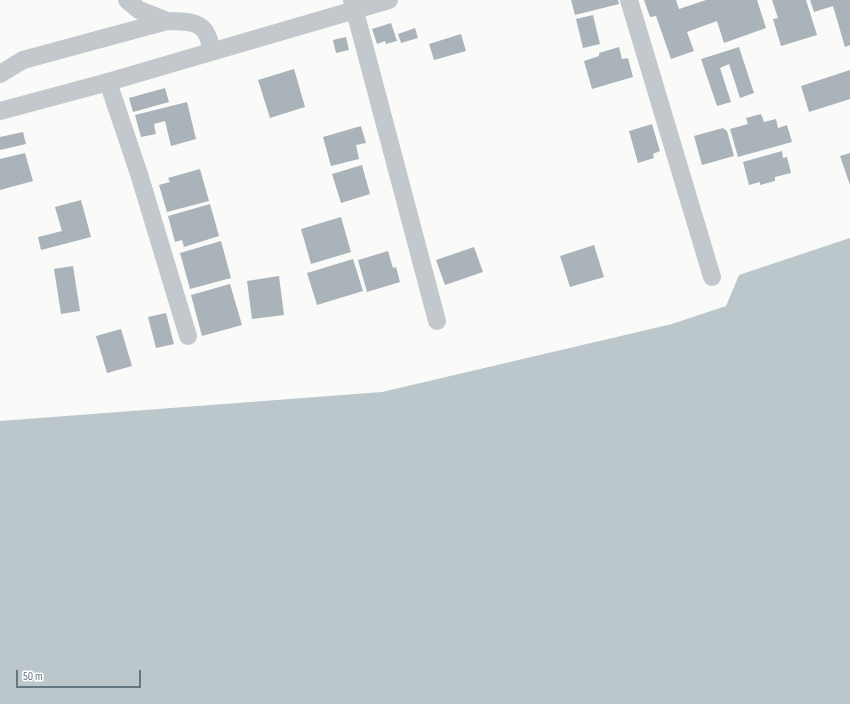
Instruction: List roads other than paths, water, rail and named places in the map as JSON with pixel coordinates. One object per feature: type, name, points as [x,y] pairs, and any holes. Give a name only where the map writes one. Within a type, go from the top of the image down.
[{"type":"street","points":[[127,0],[139,10],[167,21]]},
{"type":"street","points":[[0,111],[108,82],[212,51],[353,5],[389,0]]},
{"type":"street","points":[[630,0],[712,277]]},
{"type":"street","points":[[353,5],[437,321]]},
{"type":"street","points":[[0,74],[23,60],[167,21],[186,22],[197,25],[205,31],[212,51]]},
{"type":"street","points":[[108,82],[139,174],[188,336]]}]
